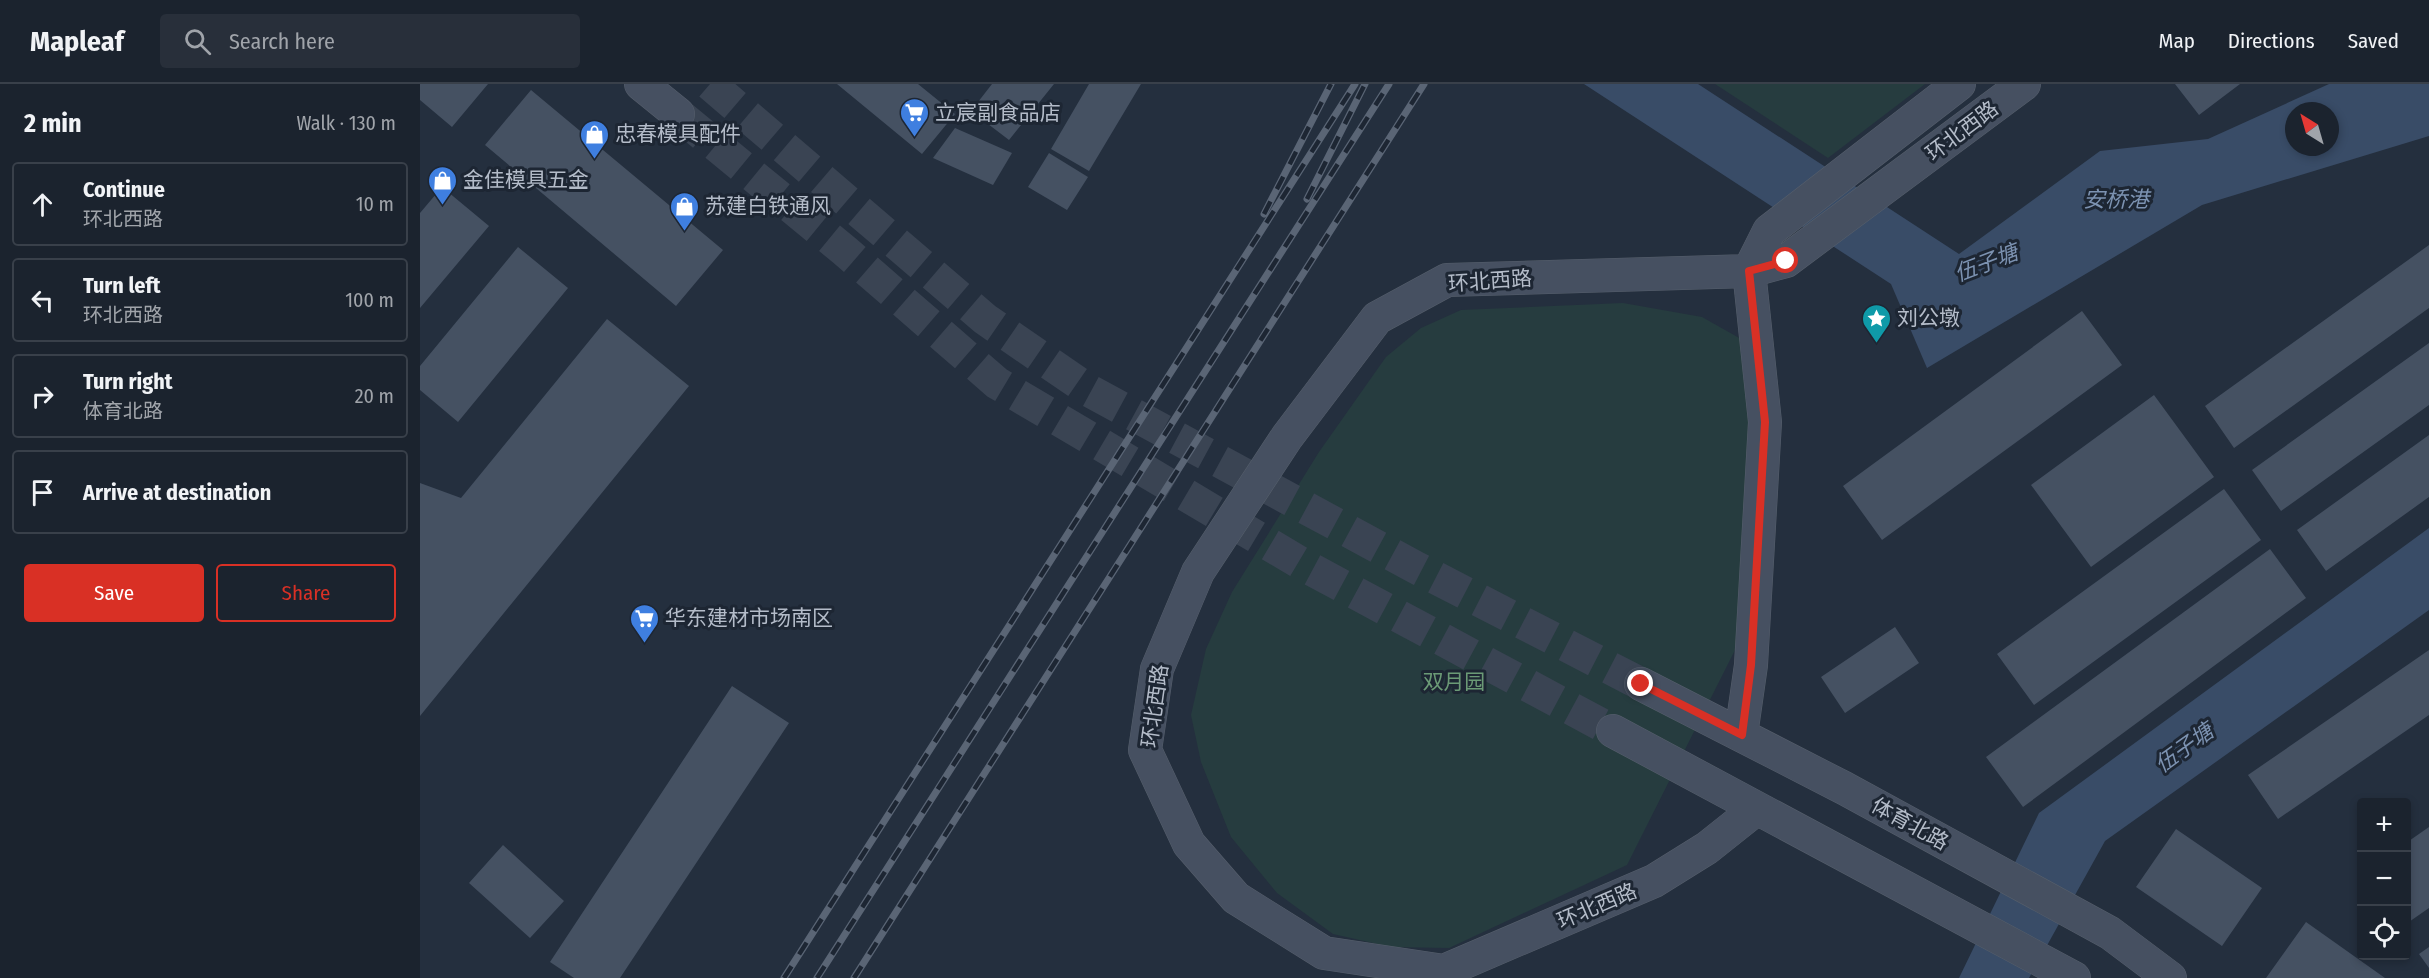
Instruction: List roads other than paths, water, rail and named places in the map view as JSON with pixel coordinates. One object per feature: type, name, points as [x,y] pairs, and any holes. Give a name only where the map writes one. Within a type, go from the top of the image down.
[{"type":"street","points":[[641,84],[678,114]]},
{"type":"street","name":"环北西路","points":[[1749,271],[1769,231],[1959,84]]},
{"type":"street","name":"环北西路","points":[[1756,809],[1707,848],[1654,881],[1444,971],[1324,953],[1236,898],[1190,844],[1145,750],[1156,669],[1198,572],[1287,437],[1377,318],[1447,280],[1749,271],[1786,261],[2025,84]]},
{"type":"street","points":[[1742,735],[1751,665],[1765,422],[1749,271]]},
{"type":"street","name":"体育北路","points":[[1641,684],[1742,735],[2110,933],[2170,978]]},
{"type":"street","points":[[1613,731],[2074,978]]},
{"type":"water","name":"安桥港","points":[[1584,84],[1698,84],[1959,254],[2100,151],[2208,139],[2285,104],[2285,156],[2339,156],[2339,102],[2289,102],[2329,84],[2429,84],[2429,136],[2202,205],[1927,368],[1891,284]]},
{"type":"water","name":"伍子塘","points":[[2429,528],[2429,610],[2105,841],[2029,978],[1959,978],[2039,813]]},
{"type":"tunnel","points":[[710,84],[985,319],[1090,391],[1415,567],[1641,684]]},
{"type":"tunnel","points":[[678,114],[845,251],[997,383],[1309,568],[1613,731]]},
{"type":"railway","points":[[1264,214],[1331,84]]},
{"type":"railway","points":[[784,978],[1355,84]]},
{"type":"railway","points":[[1307,199],[1365,84]]},
{"type":"railway","points":[[817,978],[1389,84]]},
{"type":"railway","points":[[854,978],[1424,84]]},
{"type":"place","name":"立宸副食品店","points":[[914,138]]},
{"type":"place","name":"忠春模具配件","points":[[594,160]]},
{"type":"place","name":"金佳模具五金","points":[[442,206]]},
{"type":"place","name":"苏建白铁通风","points":[[684,232]]},
{"type":"place","name":"刘公墩","points":[[1876,344]]},
{"type":"place","name":"华东建材市场南区","points":[[644,644]]},
{"type":"park label","name":"双月园","points":[[1454,682]]}]
